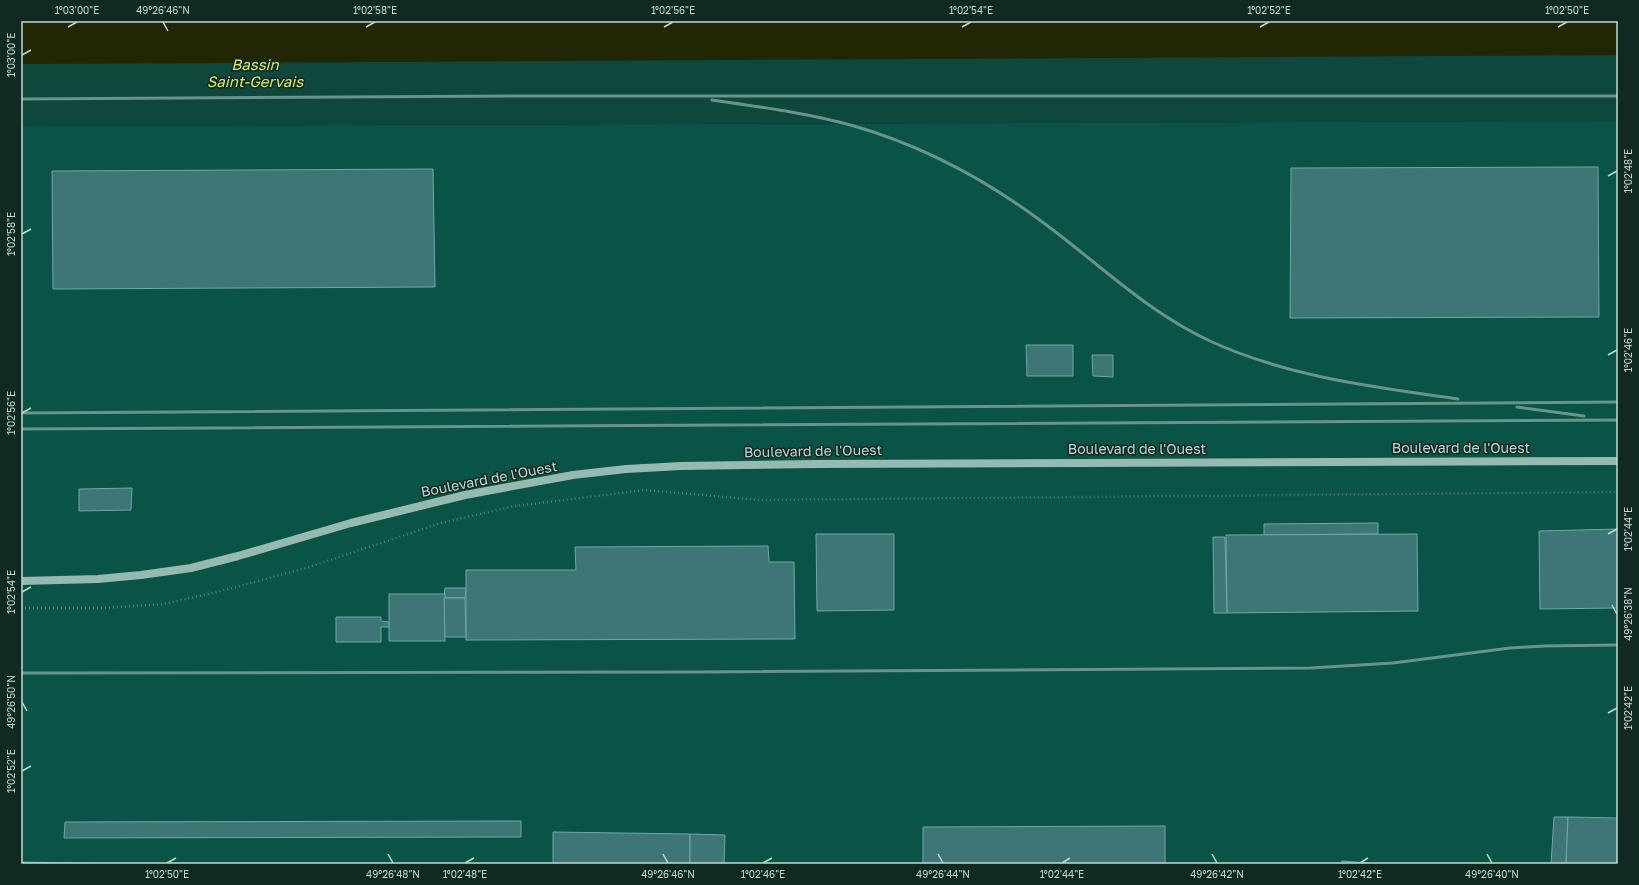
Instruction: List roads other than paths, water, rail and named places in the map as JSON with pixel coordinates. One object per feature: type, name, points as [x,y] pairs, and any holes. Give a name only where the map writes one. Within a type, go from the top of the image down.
[{"type":"main road","name":"Boulevard de l'Ouest","points":[[21,581],[98,579],[191,568],[351,523],[465,495],[573,475],[626,469],[681,466],[816,464],[1618,461]]},
{"type":"water","name":"Bassin Saint-Gervais","points":[[21,21],[1618,21],[1618,121],[21,126]]},
{"type":"railway","points":[[21,99],[529,96],[1618,96]]},
{"type":"railway","points":[[712,100],[837,121],[903,143],[949,164],[1016,203],[1142,300],[1186,329],[1210,341],[1270,364],[1301,372],[1363,385],[1458,399]]},
{"type":"railway","points":[[21,413],[1618,402]]},
{"type":"railway","points":[[1517,407],[1584,416]]},
{"type":"railway","points":[[21,429],[1618,420]]},
{"type":"railway","points":[[21,673],[699,672],[1311,668],[1393,663],[1510,648],[1618,645]]}]
